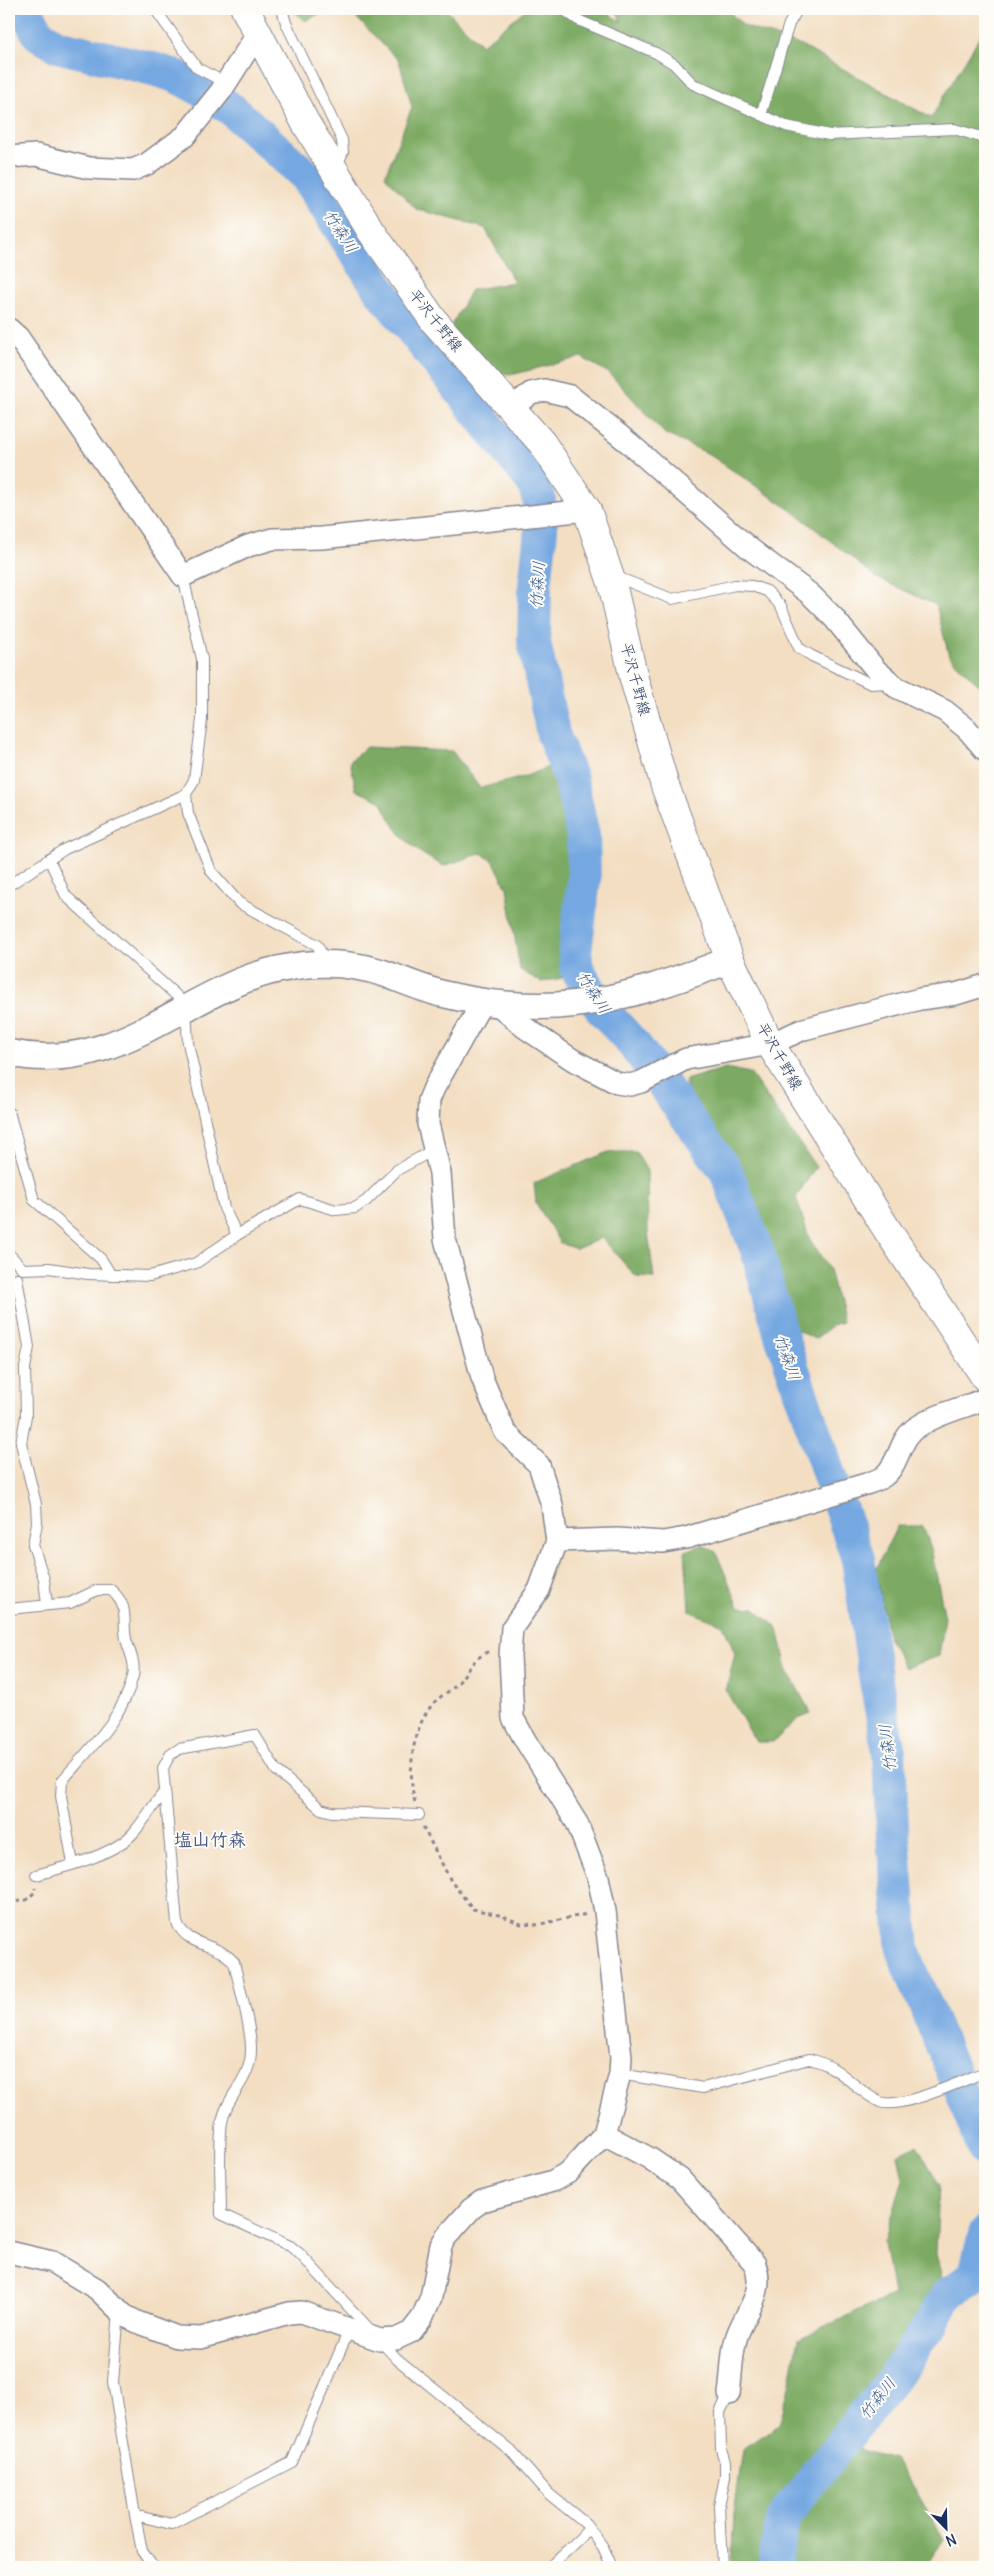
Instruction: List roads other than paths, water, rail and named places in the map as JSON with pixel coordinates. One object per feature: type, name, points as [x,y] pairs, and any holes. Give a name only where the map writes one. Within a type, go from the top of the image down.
[{"type":"main road","name":"平沢千野線","points":[[245,9],[335,171],[371,231],[434,321],[512,408],[557,464],[587,510],[612,583],[634,678],[665,786],[730,960],[770,1044],[886,1228],[985,1377]]},
{"type":"street","points":[[9,157],[36,155],[89,168],[132,170],[147,164],[185,136],[224,86],[258,33]]},
{"type":"street","points":[[9,329],[18,337],[183,576],[248,546],[272,539],[322,538],[587,510]]},
{"type":"street","points":[[512,408],[531,393],[544,390],[556,391],[570,396],[629,443],[749,548],[810,594],[834,618],[876,670],[891,682],[945,711],[967,729],[985,750]]},
{"type":"street","points":[[9,1053],[56,1056],[90,1051],[141,1034],[231,985],[256,974],[286,967],[352,965],[441,994],[489,1002],[533,1006],[574,1004],[625,994],[685,977],[730,960]]},
{"type":"street","points":[[489,1002],[572,1060],[616,1083],[630,1085],[641,1082],[686,1059],[770,1044],[804,1029],[920,998],[956,994],[985,985]]},
{"type":"street","points":[[9,2252],[52,2262],[74,2273],[137,2322],[177,2337],[201,2338],[289,2313],[301,2312],[380,2340],[396,2339],[411,2332],[422,2318],[432,2297],[441,2245],[471,2209],[482,2201],[553,2181],[569,2172],[604,2134],[620,2074],[621,2057],[604,1911],[598,1877],[587,1842],[577,1823],[524,1740],[513,1718],[511,1696],[512,1628],[539,1590],[557,1542],[552,1505],[543,1473],[531,1455],[504,1432],[482,1378],[445,1239],[440,1173],[428,1124],[430,1100],[489,1002]]},
{"type":"street","points":[[557,1542],[617,1539],[663,1542],[686,1538],[866,1484],[884,1476],[896,1461],[903,1444],[913,1431],[930,1421],[985,1399]]},
{"type":"street","points":[[604,2134],[649,2158],[680,2179],[754,2264],[759,2276],[757,2293],[738,2334],[729,2394]]},
{"type":"lane","points":[[155,9],[197,68],[224,86]]},
{"type":"lane","points":[[282,9],[286,23],[342,140],[343,152],[335,171]]},
{"type":"lane","points":[[563,9],[578,20],[656,53],[674,64],[693,84],[786,126],[829,135],[954,129],[985,138]]},
{"type":"lane","points":[[761,115],[789,24],[798,9]]},
{"type":"lane","points":[[183,576],[202,658],[202,720],[194,780],[186,794],[188,813],[211,871],[239,903],[317,945],[329,965]]},
{"type":"lane","points":[[612,583],[622,579],[672,599],[735,585],[752,586],[767,591],[781,606],[799,648],[871,684],[891,682]]},
{"type":"lane","points":[[9,885],[65,849],[186,794]]},
{"type":"lane","points":[[49,859],[66,896],[178,997],[186,1010],[188,1043],[224,1208],[237,1235]]},
{"type":"lane","points":[[9,1112],[34,1200],[101,1259],[111,1275]]},
{"type":"lane","points":[[9,1254],[23,1269],[49,1268],[111,1275],[150,1276],[196,1263],[237,1235],[300,1199],[336,1210],[354,1208],[366,1201],[397,1170],[435,1149]]},
{"type":"lane","points":[[23,1269],[13,1282],[29,1347],[26,1368],[26,1416],[20,1443],[36,1504],[37,1523],[33,1546],[44,1579],[47,1605]]},
{"type":"lane","points":[[9,1609],[70,1603],[97,1590],[111,1590],[120,1598],[125,1610],[126,1638],[132,1657],[134,1676],[120,1710],[62,1781],[60,1796],[73,1864]]},
{"type":"lane","points":[[419,1814],[332,1812],[321,1809],[276,1770],[255,1735],[179,1749],[170,1755],[163,1768],[177,1923],[182,1933],[195,1941],[224,1952],[234,1962],[251,2048],[250,2066],[243,2084],[227,2107],[222,2123],[221,2214],[290,2246],[397,2359],[512,2451],[549,2494],[589,2528],[603,2548],[612,2567]]},
{"type":"lane","points":[[36,1875],[99,1856],[134,1833],[151,1807],[165,1791]]},
{"type":"lane","points":[[620,2074],[702,2088],[809,2058],[826,2063],[882,2102],[905,2102],[985,2072]]},
{"type":"lane","points":[[120,2310],[113,2382],[142,2551],[153,2567]]},
{"type":"lane","points":[[135,2515],[171,2524],[292,2462],[350,2328]]},
{"type":"lane","points":[[722,2567],[719,2506],[725,2477],[725,2462],[721,2449],[720,2412],[729,2394]]},
{"type":"lane","points":[[550,2567],[557,2558],[579,2541],[589,2528]]},
{"type":"waterway","name":"竹森川","points":[[26,9],[38,34],[57,46],[153,69],[176,76],[202,90],[230,108],[306,176],[380,290],[533,482],[539,499],[541,530],[535,586],[534,642],[553,734],[571,780],[583,835],[584,879],[575,952],[577,969],[601,1008],[636,1047],[726,1171],[757,1250],[780,1332],[858,1559],[875,1676],[889,1752],[892,1826],[903,1951],[985,2150]]},
{"type":"waterway","name":"竹森川","points":[[773,2567],[784,2516],[892,2380],[932,2322],[948,2293],[975,2275],[985,2234]]},
{"type":"district","name":"塩山竹森","points":[[210,1839]]}]
